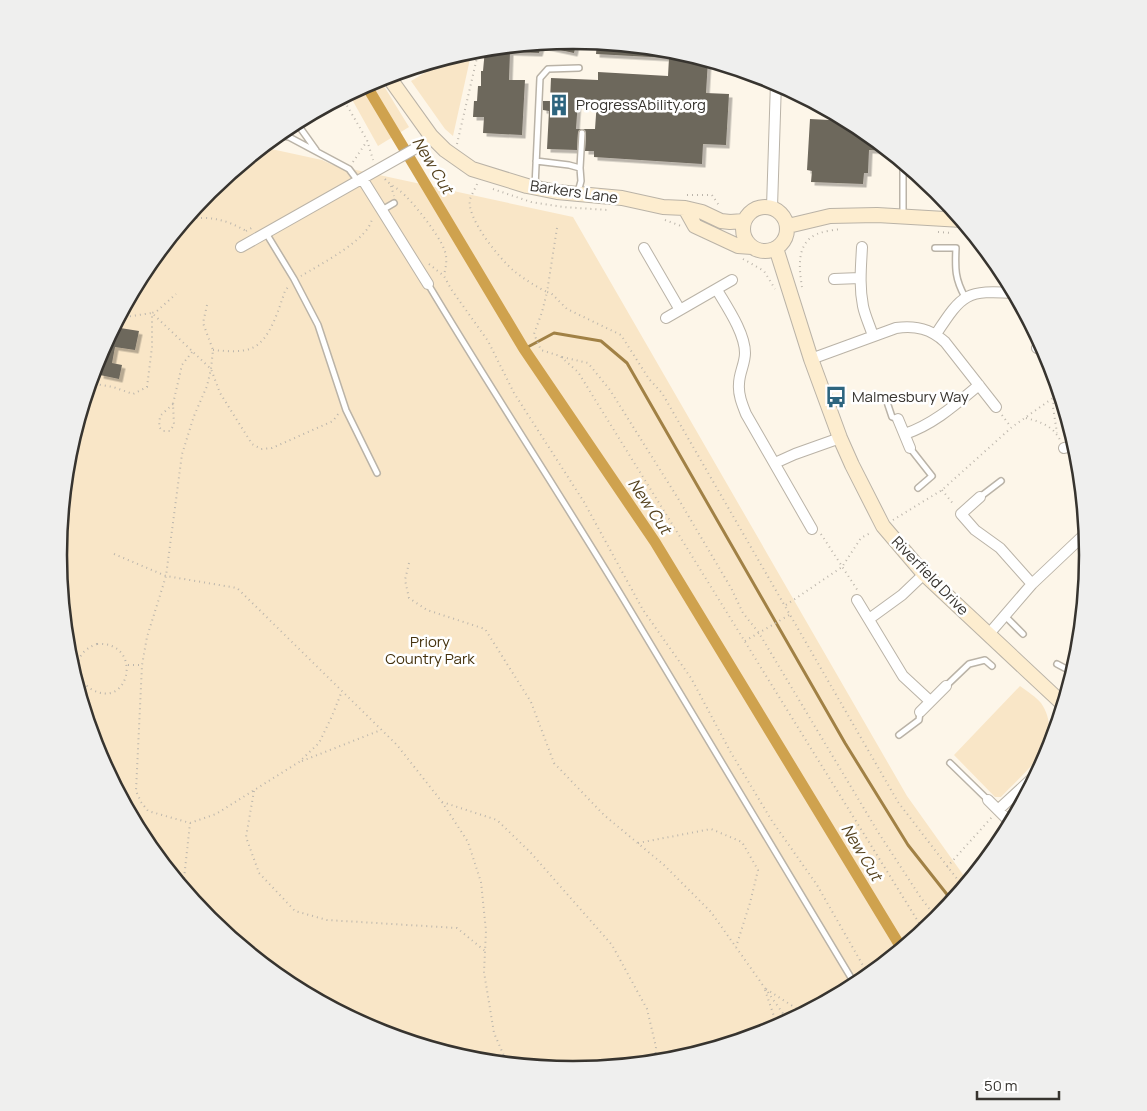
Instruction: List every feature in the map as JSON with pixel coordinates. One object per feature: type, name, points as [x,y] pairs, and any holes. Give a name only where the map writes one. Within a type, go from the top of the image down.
[{"type":"street","name":"Barkers Lane","points":[[393,83],[431,136],[446,150],[472,169],[557,192],[622,198],[663,207],[684,208],[730,222],[744,221]]},
{"type":"street","points":[[772,207],[776,91]]},
{"type":"street","points":[[241,247],[380,170],[425,143],[431,136]]},
{"type":"street","points":[[360,181],[382,211],[428,284]]},
{"type":"street","points":[[684,208],[696,226],[738,246],[767,251],[776,248],[786,237],[787,220],[780,212],[772,207],[757,208],[751,211],[744,221],[744,235],[752,247]]},
{"type":"street","points":[[788,226],[830,216],[903,216],[952,219]]},
{"type":"street","points":[[862,247],[860,278],[864,308],[873,336]]},
{"type":"street","points":[[644,248],[680,310]]},
{"type":"street","name":"Riverfield Drive","points":[[776,248],[811,359],[840,438],[852,466],[883,526],[924,574],[1059,700]]},
{"type":"street","points":[[834,279],[860,278]]},
{"type":"street","points":[[666,318],[732,280]]},
{"type":"street","points":[[717,290],[743,340],[745,353],[739,384],[740,398],[746,414],[812,529]]},
{"type":"street","points":[[936,334],[951,311],[965,297],[975,293],[1006,293]]},
{"type":"street","points":[[811,359],[896,328],[908,326],[922,328],[936,334],[945,342],[996,407]]},
{"type":"street","points":[[905,434],[928,424],[944,414],[979,385]]},
{"type":"street","points":[[898,420],[910,448]]},
{"type":"street","points":[[774,463],[840,438]]},
{"type":"street","points":[[1064,448],[1069,447]]},
{"type":"street","points":[[980,497],[961,514],[975,530],[1000,548],[1032,584]]},
{"type":"street","points":[[988,635],[1032,584],[1080,539]]},
{"type":"street","points":[[869,619],[902,594],[924,574]]},
{"type":"street","points":[[857,600],[903,676],[930,701]]},
{"type":"street","points":[[920,712],[946,686]]},
{"type":"street","points":[[998,810],[1025,786]]},
{"type":"street","points":[[988,800],[1006,818]]},
{"type":"lane","points":[[534,187],[540,78],[548,69],[579,68]]},
{"type":"lane","points":[[301,129],[316,150]]},
{"type":"lane","points":[[578,194],[581,181],[582,133]]},
{"type":"lane","points":[[288,137],[350,168],[360,181]]},
{"type":"lane","points":[[536,161],[580,168]]},
{"type":"lane","points":[[903,171],[903,216]]},
{"type":"lane","points":[[382,211],[394,203]]},
{"type":"lane","points":[[262,235],[294,280],[318,325],[346,410],[377,473]]},
{"type":"lane","points":[[935,248],[956,248],[955,275],[965,297]]},
{"type":"lane","points":[[428,284],[479,370],[538,460],[624,600],[852,979]]},
{"type":"lane","points":[[885,396],[892,417],[898,420]]},
{"type":"lane","points":[[910,448],[932,476],[918,488]]},
{"type":"lane","points":[[980,497],[1001,481]]},
{"type":"lane","points":[[1004,616],[1023,634]]},
{"type":"lane","points":[[946,686],[969,664],[985,660],[992,666]]},
{"type":"lane","points":[[1057,664],[1067,669]]},
{"type":"lane","points":[[899,735],[919,720],[920,712]]},
{"type":"lane","points":[[950,763],[988,800]]},
{"type":"path","points":[[457,144],[477,58]]},
{"type":"path","points":[[345,103],[367,140],[374,164],[391,186],[400,191],[426,220],[444,249],[447,262],[444,276]]},
{"type":"path","points":[[350,168],[367,140]]},
{"type":"path","points":[[479,181],[470,199],[471,213],[475,224],[513,270],[532,284],[551,293],[567,309],[621,335],[649,379],[662,393],[898,802],[960,883]]},
{"type":"path","points":[[564,207],[616,211]]},
{"type":"path","points":[[196,218],[221,219],[262,235]]},
{"type":"path","points":[[665,220],[682,227]]},
{"type":"path","points":[[557,228],[547,292],[534,334],[541,350],[588,363],[610,390],[732,588],[743,613],[759,633],[887,846],[933,913]]},
{"type":"path","points":[[742,258],[764,271],[776,292]]},
{"type":"path","points":[[429,264],[444,276],[488,341],[514,393],[584,502],[643,610],[690,678],[730,751],[772,821],[817,885],[865,970]]},
{"type":"path","points":[[127,317],[157,311],[176,294]]},
{"type":"path","points":[[207,306],[203,323],[213,350],[207,386],[194,416],[182,454],[166,576],[147,637],[142,665],[136,792],[140,802],[148,811],[190,823],[216,814],[299,762],[319,743],[342,690]]},
{"type":"path","points":[[152,313],[210,369],[220,393],[252,444],[261,449],[272,448],[333,421],[337,414],[346,410]]},
{"type":"path","points":[[97,384],[113,387],[133,394],[147,387],[152,347],[152,313]]},
{"type":"path","points":[[173,404],[160,416],[159,427],[163,431],[170,431],[174,425],[173,404],[182,365],[192,352]]},
{"type":"path","points":[[560,356],[578,372],[920,925]]},
{"type":"path","points":[[786,605],[842,567],[861,538],[942,490],[1012,427],[1054,398]]},
{"type":"path","points":[[1054,398],[1053,407],[1057,433],[1064,448]]},
{"type":"path","points":[[996,407],[1012,427]]},
{"type":"path","points":[[1026,418],[1043,422],[1057,433]]},
{"type":"path","points":[[942,490],[961,514]]},
{"type":"path","points":[[812,529],[821,534],[860,594],[857,600]]},
{"type":"path","points":[[114,554],[166,576],[237,588],[397,746],[442,802],[468,842],[481,882],[486,931],[484,972],[494,1032],[505,1058]]},
{"type":"path","points":[[410,563],[405,580],[409,598],[428,610],[485,629],[531,702],[554,763],[604,815],[664,865],[711,912],[785,1016]]},
{"type":"path","points":[[745,640],[791,614]]},
{"type":"path","points":[[78,660],[85,650],[91,646],[103,644],[120,652],[128,665],[121,687],[110,694],[104,694],[90,688],[82,679]]},
{"type":"path","points":[[128,665],[142,665]]},
{"type":"path","points":[[299,762],[381,730]]},
{"type":"path","points":[[254,791],[246,837],[259,873],[295,911],[327,920],[456,928],[485,951]]},
{"type":"path","points":[[442,802],[497,820],[531,853],[612,945],[647,1009],[656,1047],[655,1056]]},
{"type":"path","points":[[947,867],[998,810]]},
{"type":"path","points":[[184,879],[190,823]]},
{"type":"path","points":[[638,843],[712,829],[742,842],[758,870],[736,947]]},
{"type":"path","points":[[764,988],[798,1010]]},
{"type":"path","points":[[764,988],[775,1020]]},
{"type":"green space","points":[[470,59],[453,136],[445,129],[411,81],[430,70]]},
{"type":"green space","points":[[384,86],[409,127],[378,146],[352,100]]},
{"type":"green space","name":"Priory Country Park","points":[[271,149],[322,160],[333,165],[573,217],[907,796],[965,877],[932,914],[908,936],[855,977],[798,1010],[767,1024],[705,1045],[672,1053],[607,1061],[540,1061],[475,1053],[411,1035],[349,1010],[292,977],[265,958],[215,914],[193,890],[171,864],[135,809],[105,749],[94,718],[76,654],[71,622],[67,556],[68,522],[76,457],[84,424],[105,362],[119,331],[152,274],[171,247],[215,197]]},
{"type":"green space","points":[[1020,686],[1044,707],[1049,729],[1038,758],[1001,797],[995,797],[954,755]]},
{"type":"building","points":[[557,49],[575,49],[574,53]]},
{"type":"building","points":[[540,50],[539,53],[516,52]]},
{"type":"building","points":[[596,50],[640,53],[672,58],[708,67],[706,93],[729,94],[726,145],[703,144],[702,164],[594,157],[594,151],[585,151],[586,133],[583,129],[595,129],[597,101],[578,100],[576,129],[582,129],[578,132],[577,150],[547,149],[549,111],[543,110],[543,101],[550,101],[551,78],[598,80],[598,72],[668,76],[669,58],[596,54]]},
{"type":"building","points":[[510,53],[509,80],[525,80],[522,135],[483,133],[484,117],[473,117],[474,101],[477,101],[478,86],[481,86],[481,71],[483,71],[484,57]]},
{"type":"building","points":[[810,119],[832,120],[878,150],[869,150],[868,173],[864,173],[863,184],[811,182],[812,171],[807,170]]},
{"type":"building","points":[[121,328],[139,331],[135,350],[115,347],[112,363],[122,365],[119,379],[100,375],[105,362]]},
{"type":"waterway","name":"New Cut","points":[[370,92],[524,349],[655,542],[899,944]]},
{"type":"waterway","points":[[524,349],[554,333],[601,341],[627,363],[845,743],[908,845],[948,896]]},
{"type":"place","name":"ProgressAbility.org","points":[[559,105]]},
{"type":"place","name":"Malmesbury Way","points":[[836,397]]}]
